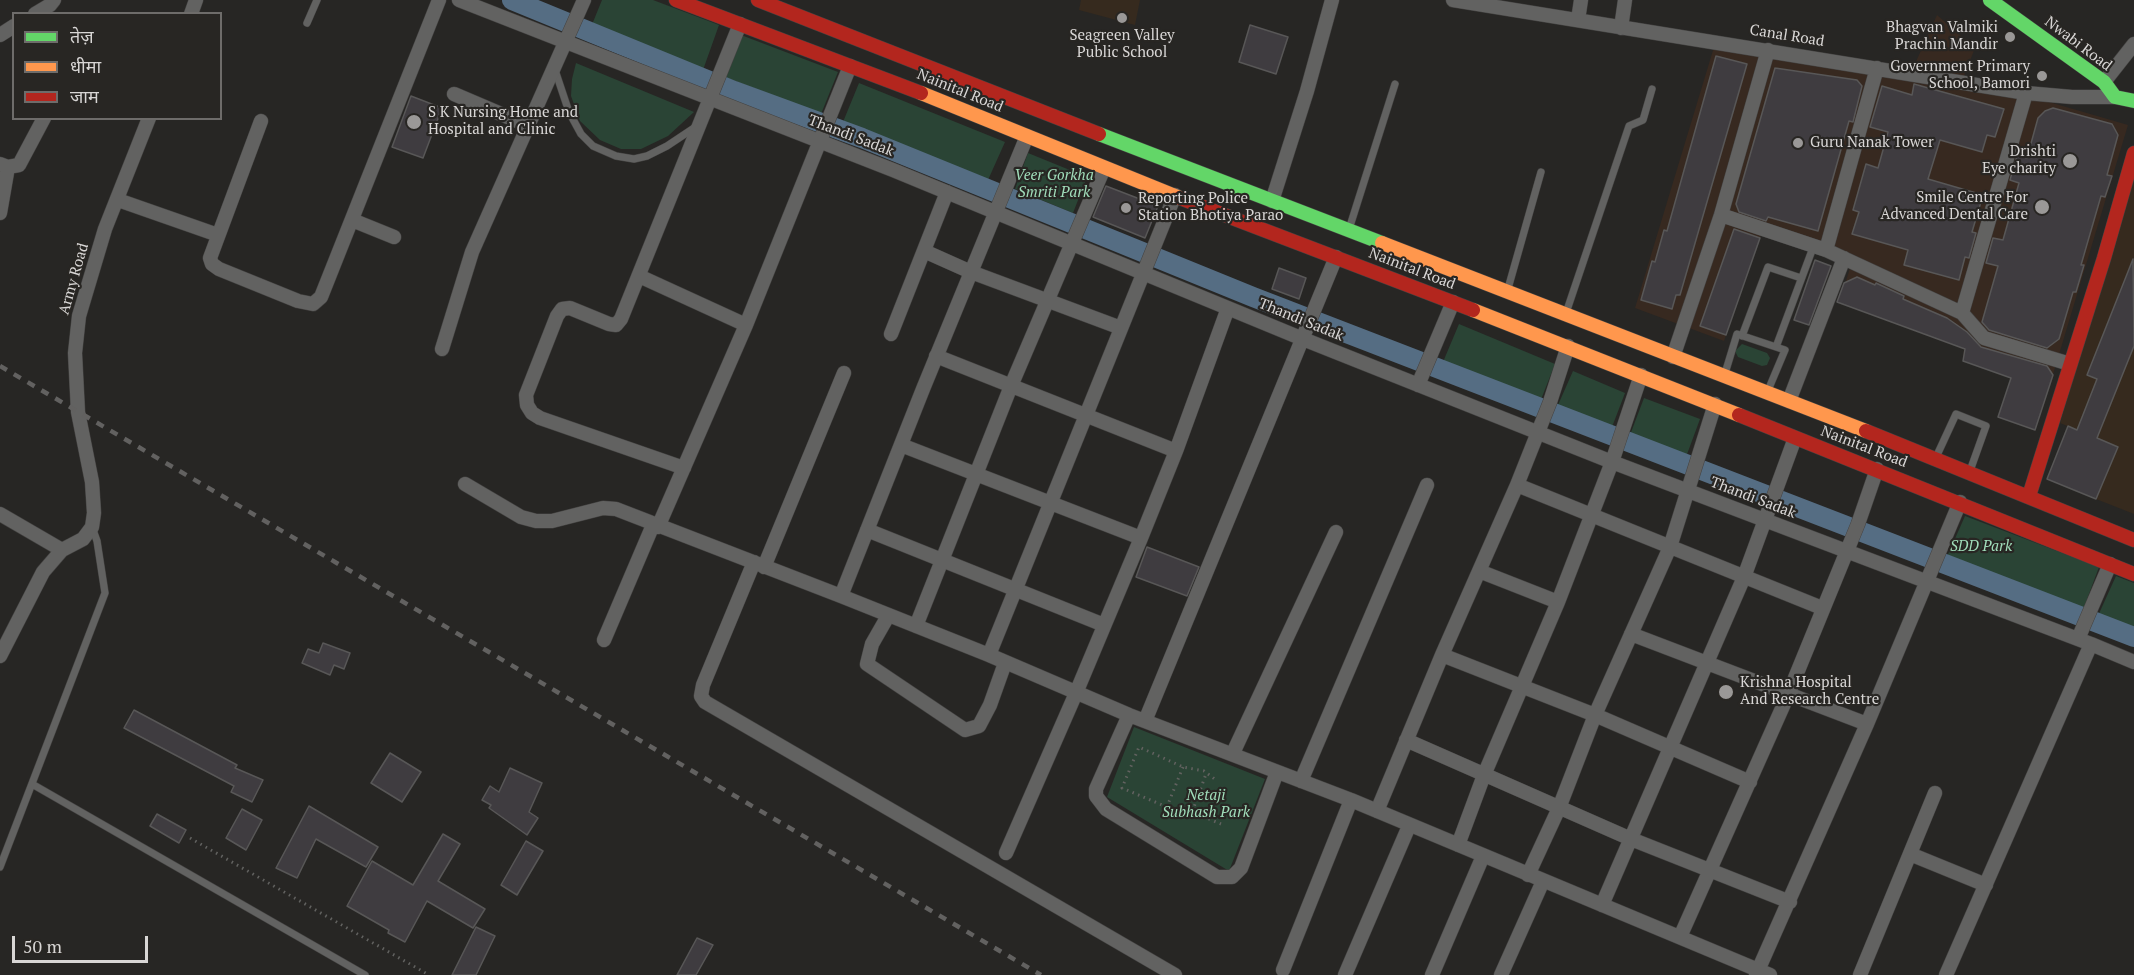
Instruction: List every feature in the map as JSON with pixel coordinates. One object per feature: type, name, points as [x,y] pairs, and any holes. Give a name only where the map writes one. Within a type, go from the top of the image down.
[{"type":"main road","name":"Nainital Road","points":[[676,0],[850,66],[1104,168],[1272,201],[1508,291],[1673,357],[1795,438],[1882,454],[1936,458],[2134,540]]},
{"type":"main road","name":"Nainital Road","points":[[758,0],[946,72],[1336,257],[1641,375],[1720,390],[1766,393],[1789,401],[1960,502],[2134,574]]},
{"type":"main road","name":"Nwabi Road","points":[[1990,0],[2104,82],[2115,97]]},
{"type":"main road","points":[[2115,97],[2134,101]]},
{"type":"main road","points":[[2029,496],[2104,258],[2134,153]]},
{"type":"street","points":[[261,121],[210,258],[212,264],[219,269],[298,301],[313,304],[321,297],[440,0]]},
{"type":"street","name":"Thandi Sadak","points":[[459,0],[568,37],[822,138],[947,192],[1000,201],[1073,239],[1147,261],[1228,308],[1308,326],[1418,385],[1611,462],[1766,520],[1850,545],[1926,582],[2084,637],[2134,662]]},
{"type":"street","points":[[442,349],[472,252],[584,0]]},
{"type":"street","points":[[1272,201],[1307,92],[1332,0]]},
{"type":"street","name":"Canal Road","points":[[1454,0],[2026,93],[2072,97],[2115,97]]},
{"type":"street","points":[[1578,20],[1581,0]]},
{"type":"street","points":[[1622,28],[1625,0]]},
{"type":"street","points":[[684,468],[540,418],[532,413],[527,405],[526,396],[557,316],[562,309],[570,308],[609,324],[616,325],[621,319],[740,24]]},
{"type":"street","points":[[2104,82],[2134,44]]},
{"type":"street","points":[[1673,357],[1721,215],[1768,50]]},
{"type":"street","points":[[604,640],[684,468],[746,325],[850,66]]},
{"type":"street","points":[[1820,248],[1877,68]]},
{"type":"street","points":[[1962,313],[2026,93]]},
{"type":"street","points":[[454,94],[529,126]]},
{"type":"street","points":[[0,213],[4,165],[19,165],[43,120]]},
{"type":"street","name":"Army Road","points":[[92,527],[94,513],[92,482],[78,412],[75,353],[79,316],[105,230],[148,120]]},
{"type":"street","points":[[841,596],[936,356],[1027,136]]},
{"type":"street","points":[[916,626],[1011,386],[1104,168]]},
{"type":"street","points":[[989,656],[1180,182]]},
{"type":"street","points":[[891,334],[947,192]]},
{"type":"street","points":[[118,200],[218,235]]},
{"type":"street","points":[[1721,215],[1820,248],[1962,313],[1984,338],[2070,364]]},
{"type":"street","points":[[352,220],[394,237]]},
{"type":"street","points":[[924,251],[971,272],[1121,328]]},
{"type":"street","points":[[1146,721],[1336,257]]},
{"type":"street","points":[[1789,401],[1800,374],[1807,368],[1846,259]]},
{"type":"street","points":[[639,276],[746,325]]},
{"type":"street","points":[[1418,385],[1453,302]]},
{"type":"street","points":[[1006,853],[1141,538],[1176,451],[1228,308]]},
{"type":"street","points":[[1377,811],[1442,655],[1517,485],[1550,402],[1568,346]]},
{"type":"street","points":[[936,356],[1176,451]]},
{"type":"street","points":[[844,373],[703,685],[701,696],[705,702],[1175,975]]},
{"type":"street","points":[[1458,845],[1521,685],[1558,602],[1641,375]]},
{"type":"street","points":[[1528,875],[1559,808],[1595,715],[1630,634],[1670,547],[1720,390]]},
{"type":"street","points":[[1602,905],[1744,577],[1772,506],[1795,438]]},
{"type":"street","points":[[901,445],[1141,538]]},
{"type":"street","points":[[1680,938],[1788,695],[1822,608],[1850,545],[1882,454]]},
{"type":"street","points":[[465,484],[521,517],[536,521],[552,521],[603,508],[616,510],[841,596],[1129,715],[1301,780],[1762,973],[1960,502]]},
{"type":"street","points":[[1517,485],[1822,608]]},
{"type":"street","points":[[1301,780],[1427,486]]},
{"type":"street","points":[[0,514],[62,550]]},
{"type":"street","points":[[0,656],[6,629],[43,572],[62,550],[83,539],[92,527]]},
{"type":"street","points":[[867,530],[1104,625]]},
{"type":"street","points":[[1233,753],[1336,532]]},
{"type":"street","points":[[1946,975],[1986,885],[2084,637],[2089,614],[2110,564]]},
{"type":"street","points":[[1479,571],[1558,602]]},
{"type":"street","points":[[888,616],[872,644],[867,664],[965,730],[979,726],[990,705],[1005,663]]},
{"type":"street","points":[[1630,634],[1867,724]]},
{"type":"street","points":[[1442,655],[1595,715],[1750,782]]},
{"type":"street","points":[[1129,715],[1096,789],[1096,796],[1106,809],[1217,877],[1232,878],[1241,868],[1277,772]]},
{"type":"street","points":[[1406,740],[1631,839],[1790,902]]},
{"type":"street","points":[[1860,975],[1935,794]]},
{"type":"street","points":[[1283,970],[1350,800]]},
{"type":"street","points":[[1345,975],[1410,826]]},
{"type":"street","points":[[1910,854],[1986,885]]},
{"type":"street","points":[[1432,975],[1483,856]]},
{"type":"street","points":[[1501,975],[1543,881]]},
{"type":"lane","points":[[307,24],[316,0]]},
{"type":"lane","points":[[554,68],[569,112],[580,134],[593,146],[616,156],[634,159],[647,156],[667,146],[699,124]]},
{"type":"lane","points":[[1348,231],[1395,84]]},
{"type":"lane","points":[[1566,314],[1629,126],[1643,120],[1652,89]]},
{"type":"lane","points":[[1508,291],[1541,172]]},
{"type":"lane","points":[[1776,347],[1801,278],[1820,248]]},
{"type":"lane","points":[[1742,336],[1768,267],[1801,278]]},
{"type":"lane","points":[[1720,390],[1737,334],[1785,350],[1766,393]]},
{"type":"lane","points":[[1936,458],[1956,414],[1986,426],[1970,471]]},
{"type":"lane","points":[[0,867],[105,593],[97,541],[92,527]]},
{"type":"lane","points":[[32,784],[365,975]]},
{"type":"path","points":[[1206,774],[1190,818],[1122,788],[1139,747],[1183,767],[1198,769],[1216,780]]},
{"type":"path","points":[[1167,807],[1183,767]]},
{"type":"path","points":[[1192,812],[1221,824]]},
{"type":"path","points":[[190,838],[429,975]]},
{"type":"shaded area","name":"Seagreen Valley Public School","points":[[1081,0],[1140,0],[1135,25],[1079,10]]},
{"type":"shaded area","points":[[1937,15],[1975,48],[1964,76],[1914,66]]},
{"type":"shaded area","points":[[1714,47],[1802,59],[2049,102],[2128,125],[2048,391],[1963,361],[1964,349],[1839,303],[1850,268],[1837,260],[1761,235],[1724,341],[1635,308]]},
{"type":"shaded area","points":[[2134,175],[2134,514],[2096,499],[2118,447],[2060,423]]},
{"type":"green space","points":[[602,0],[653,0],[719,25],[703,70],[591,27]]},
{"type":"green space","points":[[741,35],[838,72],[821,114],[725,77]]},
{"type":"green space","points":[[576,63],[694,112],[668,136],[641,149],[621,149],[600,140],[580,121],[571,96]]},
{"type":"green space","points":[[859,83],[1005,142],[988,180],[843,122]]},
{"type":"green space","name":"Veer Gorkha Smriti Park","points":[[1028,153],[1087,177],[1073,213],[1015,189]]},
{"type":"green space","points":[[1459,324],[1555,364],[1540,402],[1443,362]]},
{"type":"green space","points":[[1742,344],[1767,353],[1770,358],[1767,365],[1762,366],[1738,357],[1735,351]]},
{"type":"green space","points":[[1573,371],[1625,393],[1612,427],[1558,405]]},
{"type":"green space","points":[[1644,398],[1700,419],[1686,457],[1630,435]]},
{"type":"green space","name":"SDD Park","points":[[1965,516],[2099,567],[2083,610],[1946,559]]},
{"type":"green space","points":[[2116,576],[2134,583],[2134,646],[2092,629]]},
{"type":"green space","name":"Netaji Subhash Park","points":[[1134,727],[1265,779],[1229,871],[1107,797]]},
{"type":"building","points":[[1250,25],[1288,37],[1276,74],[1239,62]]},
{"type":"building","points":[[1716,56],[1747,64],[1680,295],[1676,295],[1672,309],[1641,300],[1652,261],[1655,262],[1664,230],[1667,231]]},
{"type":"building","name":"Guru Nanak Tower","points":[[1775,68],[1857,80],[1862,86],[1853,122],[1849,121],[1818,231],[1768,217],[1766,221],[1739,212],[1736,204]]},
{"type":"building","points":[[1914,84],[2004,109],[1995,137],[1987,135],[1982,152],[1940,140],[1928,179],[1983,195],[1972,232],[1976,233],[1969,258],[1965,257],[1959,280],[1904,265],[1908,250],[1852,234],[1859,212],[1853,210],[1866,164],[1878,168],[1888,132],[1870,127],[1882,86],[1912,95]]},
{"type":"building","points":[[411,96],[442,108],[423,158],[392,147]]},
{"type":"building","points":[[2053,108],[2112,124],[2118,135],[2107,175],[2112,176],[2105,197],[2101,196],[2081,265],[2084,265],[2076,292],[2073,292],[2059,339],[2047,348],[1989,330],[1982,322],[1998,266],[1986,263],[1993,238],[2003,240],[2019,183],[2010,180],[2017,155],[2027,158],[2038,118],[2045,111]]},
{"type":"building","name":"Reporting Police Station Bhotiya Parao","points":[[1106,186],[1158,206],[1145,238],[1093,217]]},
{"type":"building","points":[[1734,229],[1760,238],[1726,335],[1700,326]]},
{"type":"building","points":[[2133,259],[2134,346],[2097,438],[2118,447],[2096,499],[2047,479],[2068,426],[2077,430],[2097,379],[2087,375]]},
{"type":"building","points":[[1815,260],[1831,266],[1809,325],[1794,320]]},
{"type":"building","points":[[1279,268],[1306,278],[1299,299],[1272,289]]},
{"type":"building","points":[[1857,277],[1875,285],[1876,283],[1904,296],[1903,299],[1947,318],[1967,332],[1981,347],[2047,366],[2053,375],[2035,430],[1998,417],[2011,378],[1963,361],[1965,349],[1837,302],[1844,283]]},
{"type":"building","points":[[1147,547],[1199,567],[1187,596],[1136,577]]},
{"type":"building","points":[[323,643],[350,653],[344,669],[334,665],[330,675],[302,663],[308,649],[319,653]]},
{"type":"building","points":[[134,710],[237,765],[235,768],[263,780],[252,802],[231,792],[234,786],[124,728]]},
{"type":"building","points":[[390,753],[421,772],[402,802],[371,783]]},
{"type":"building","points":[[510,768],[542,783],[529,812],[538,818],[527,835],[489,808],[491,805],[482,800],[490,786],[499,792]]},
{"type":"building","points":[[309,806],[378,847],[366,867],[316,839],[297,878],[276,868]]},
{"type":"building","points":[[242,809],[262,820],[246,850],[226,838]]},
{"type":"building","points":[[157,814],[186,830],[179,843],[150,826]]},
{"type":"building","points":[[443,834],[460,844],[438,881],[485,909],[473,928],[427,901],[405,942],[347,906],[372,861],[413,885]]},
{"type":"building","points":[[526,841],[543,851],[517,895],[501,885]]},
{"type":"building","points":[[476,927],[495,936],[476,975],[452,975]]},
{"type":"building","points":[[697,938],[713,945],[696,975],[677,975]]},
{"type":"waterway","points":[[512,0],[734,91],[862,138],[1253,297],[2134,637]]},
{"type":"railway","points":[[0,366],[1041,975]]},
{"type":"traffic: fast","points":[[1990,0],[2104,82],[2115,97],[2134,101]]},
{"type":"traffic: fast","points":[[1099,134],[1382,243]]},
{"type":"traffic: slow","points":[[921,93],[1180,198]]},
{"type":"traffic: slow","points":[[1382,243],[1866,431]]},
{"type":"traffic: slow","points":[[1473,310],[1739,415]]},
{"type":"traffic: jam","points":[[676,0],[921,93]]},
{"type":"traffic: jam","points":[[758,0],[1099,134]]},
{"type":"traffic: jam","points":[[2029,496],[2104,258],[2134,153]]},
{"type":"traffic: jam","points":[[1180,198],[1473,310]]},
{"type":"traffic: jam","points":[[1739,415],[2134,574]]},
{"type":"traffic: jam","points":[[1866,431],[2134,540]]},
{"type":"place","name":"Seagreen Valley Public School","points":[[1122,18]]},
{"type":"place","name":"Bhagvan Valmiki Prachin Mandir","points":[[2010,37]]},
{"type":"place","name":"Government Primary School, Bamori","points":[[2042,76]]},
{"type":"place","name":"S K Nursing Home and Hospital and Clinic","points":[[414,122]]},
{"type":"place","name":"Guru Nanak Tower","points":[[1798,143]]},
{"type":"place","name":"Drishti Eye charity","points":[[2070,161]]},
{"type":"place","name":"Smile Centre For Advanced Dental Care","points":[[2042,207]]},
{"type":"place","name":"Reporting Police Station Bhotiya Parao","points":[[1126,208]]},
{"type":"place","name":"Krishna Hospital And Research Centre","points":[[1726,692]]}]
